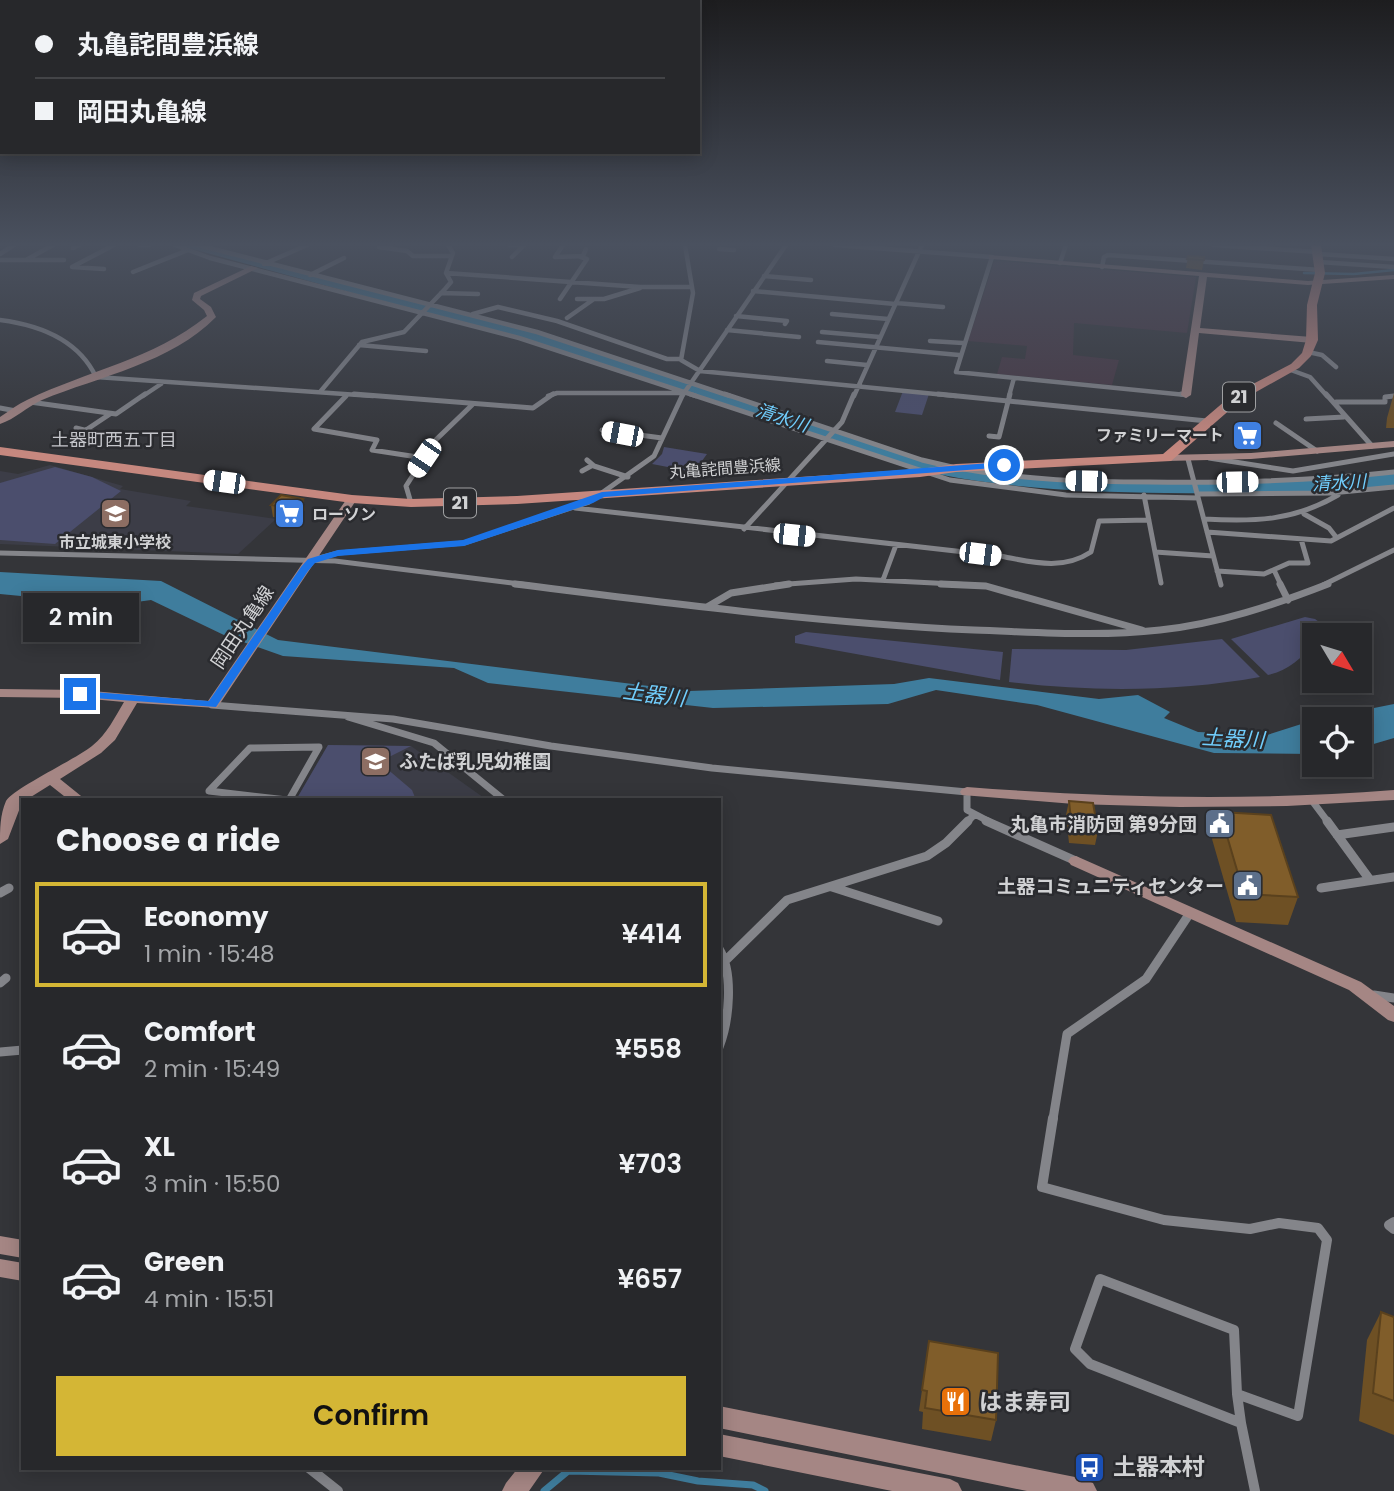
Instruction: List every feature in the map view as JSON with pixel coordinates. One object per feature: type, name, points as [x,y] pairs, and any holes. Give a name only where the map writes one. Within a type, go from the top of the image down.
[{"type":"main road","points":[[1310,346],[1312,315]]},
{"type":"main road","name":"21","points":[[1166,458],[1236,398],[1288,369],[1310,346]]},
{"type":"main road","name":"丸亀詫間豊浜線","points":[[0,451],[352,499],[411,503],[466,503],[921,473],[956,468],[1166,458]]},
{"type":"street","points":[[0,421],[30,402],[152,356],[206,323],[212,315]]},
{"type":"street","points":[[320,392],[359,345],[366,340],[404,332],[421,315]]},
{"type":"street","points":[[433,315],[519,338],[921,473],[1003,489],[1066,495],[1198,496],[1341,492],[1394,487]]},
{"type":"street","points":[[474,315],[956,468],[1045,480],[1195,483],[1309,481],[1394,472]]},
{"type":"street","points":[[529,315],[667,359],[681,359],[700,371],[1207,421]]},
{"type":"street","points":[[567,318],[573,315]]},
{"type":"street","points":[[681,359],[690,315]]},
{"type":"street","points":[[838,315],[888,319]]},
{"type":"street","points":[[744,529],[835,431],[859,386],[890,315]]},
{"type":"street","points":[[973,315],[956,372],[1186,395],[1198,315]]},
{"type":"street","points":[[308,565],[338,553],[464,543],[572,507],[602,494],[649,461],[684,393],[736,316],[787,321],[785,324]]},
{"type":"street","points":[[0,320],[54,334],[93,365],[96,376]]},
{"type":"street","points":[[727,330],[799,337]]},
{"type":"street","points":[[1196,330],[1310,346],[1336,368]]},
{"type":"street","points":[[822,332],[880,337]]},
{"type":"street","points":[[930,341],[963,344]]},
{"type":"street","points":[[818,342],[959,355]]},
{"type":"street","points":[[359,345],[408,347],[426,351]]},
{"type":"street","points":[[827,361],[867,365]]},
{"type":"street","points":[[1288,369],[1310,377],[1336,402],[1385,402],[1385,397],[1394,396]]},
{"type":"street","points":[[96,376],[162,384],[269,387],[346,396],[533,408],[557,393],[684,393]]},
{"type":"street","points":[[989,436],[999,437],[1014,378]]},
{"type":"street","points":[[30,402],[116,414],[162,384]]},
{"type":"street","points":[[346,396],[314,429],[377,440],[372,450],[424,458],[406,486],[411,503]]},
{"type":"street","points":[[1336,402],[1333,406],[1372,446]]},
{"type":"street","points":[[418,457],[472,405]]},
{"type":"street","points":[[0,408],[16,411]]},
{"type":"street","points":[[86,430],[111,414]]},
{"type":"street","points":[[1306,419],[1344,417]]},
{"type":"street","points":[[1276,423],[1295,433],[1317,451]]},
{"type":"street","points":[[76,428],[108,436]]},
{"type":"street","points":[[603,430],[662,438]]},
{"type":"street","points":[[1295,433],[1304,431]]},
{"type":"street","points":[[1166,458],[1209,458],[1394,444]]},
{"type":"street","points":[[1209,458],[1293,471],[1394,454]]},
{"type":"street","points":[[1188,459],[1221,586]]},
{"type":"street","points":[[587,460],[593,465],[628,477]]},
{"type":"street","points":[[582,471],[593,465]]},
{"type":"street","points":[[1204,519],[1267,520],[1304,514],[1341,492]]},
{"type":"street","points":[[1144,495],[1161,583]]},
{"type":"street","name":"岡田丸亀線","points":[[214,702],[352,499]]},
{"type":"street","points":[[572,507],[1062,564],[1077,561],[1091,552],[1099,521],[1149,520]]},
{"type":"street","points":[[1207,532],[1332,541],[1394,508]]},
{"type":"street","points":[[1304,514],[1329,528],[1336,537]]},
{"type":"street","points":[[1217,571],[1264,574],[1289,563],[1308,563],[1301,538]]},
{"type":"street","points":[[883,580],[896,545]]},
{"type":"street","points":[[0,553],[308,565],[887,626],[1097,635],[1146,632],[1220,620],[1289,600],[1342,578],[1394,550]]},
{"type":"street","points":[[1155,552],[1213,556]]},
{"type":"street","points":[[1274,570],[1289,600]]},
{"type":"street","points":[[707,607],[731,593],[783,584],[883,580],[985,586],[1146,632]]},
{"type":"street","points":[[0,692],[214,702],[331,712],[712,768],[967,792],[1119,803],[1314,802],[1394,795]]},
{"type":"street","points":[[0,839],[14,801],[79,761],[110,737],[133,698]]},
{"type":"street","points":[[331,712],[434,743],[456,764],[501,798]]},
{"type":"street","points":[[270,798],[209,791],[250,748],[319,747],[289,798]]},
{"type":"street","points":[[49,777],[76,798]]},
{"type":"street","points":[[967,792],[967,810],[974,816],[1370,995],[1394,999]]},
{"type":"street","points":[[1314,802],[1370,880]]},
{"type":"street","points":[[726,960],[759,931],[768,914],[786,901],[927,856],[946,844],[974,816]]},
{"type":"street","points":[[1337,835],[1394,827]]},
{"type":"street","points":[[1321,888],[1394,877]]},
{"type":"street","points":[[831,887],[938,922]]},
{"type":"street","points":[[0,893],[9,888]]},
{"type":"street","points":[[1190,913],[1146,979],[1068,1034],[1042,1187],[1164,1220],[1205,1226],[1250,1228],[1279,1223],[1318,1228],[1327,1240],[1298,1416],[1237,1394]]},
{"type":"street","points":[[721,952],[726,960],[728,1025],[721,1042]]},
{"type":"street","points":[[1370,995],[1394,1015]]},
{"type":"street","points":[[0,1052],[21,1050]]},
{"type":"street","points":[[1394,1222],[1389,1225],[1394,1229]]},
{"type":"street","points":[[0,1245],[21,1249]]},
{"type":"street","points":[[0,1268],[21,1272]]},
{"type":"street","points":[[1241,1423],[1090,1364],[1076,1349],[1100,1279],[1234,1330],[1237,1394],[1255,1491]]},
{"type":"street","points":[[721,1417],[1085,1491]]},
{"type":"street","points":[[721,1445],[950,1491]]},
{"type":"street","points":[[312,1470],[338,1491]]},
{"type":"street","points":[[514,1491],[531,1470]]},
{"type":"shaded area","points":[[977,315],[1190,315],[1187,333],[1074,323],[1073,355],[1119,360],[1112,385],[997,374],[1002,357],[1025,359],[1027,346],[968,341]]},
{"type":"shaded area","points":[[903,391],[929,394],[922,415],[895,412]]},
{"type":"shaded area","points":[[664,447],[707,454],[694,472],[652,464],[662,454]]},
{"type":"shaded area","name":"市立城東小学校","points":[[50,465],[123,486],[120,489],[191,501],[186,506],[276,519],[238,554],[0,544],[0,471],[18,474]]},
{"type":"shaded area","points":[[55,467],[92,477],[121,491],[55,544],[0,540],[0,483]]},
{"type":"shaded area","points":[[1305,617],[1321,623],[1302,623],[1302,656],[1288,667],[1268,675],[1231,639]]},
{"type":"shaded area","points":[[806,632],[1003,652],[1000,680],[795,643],[795,636]]},
{"type":"shaded area","points":[[1222,639],[1260,677],[1197,686],[1134,689],[1072,688],[1009,682],[1012,649],[1126,650]]},
{"type":"shaded area","name":"ふたば乳児幼稚園","points":[[328,745],[411,746],[484,798],[297,798]]},
{"type":"shaded area","name":"ふたば乳児幼稚園","points":[[328,745],[411,746],[379,762],[412,790],[415,798],[297,798]]},
{"type":"water","name":"土器川","points":[[0,572],[161,581],[278,640],[689,691],[894,684],[929,678],[1099,699],[1138,695],[1170,712],[1164,718],[1198,732],[1267,735],[1302,724],[1302,754],[1214,753],[1037,705],[936,690],[888,704],[713,708],[488,683],[454,668],[283,656],[226,636],[151,600],[115,605],[0,594]]},
{"type":"water","points":[[1394,704],[1394,738],[1372,744],[1372,708]]},
{"type":"building","points":[[281,495],[303,499],[293,508],[271,505]]},
{"type":"building","points":[[1069,801],[1093,803],[1098,831],[1072,829]]},
{"type":"building","points":[[1220,812],[1271,815],[1298,897],[1244,894]]},
{"type":"building","points":[[1381,1312],[1394,1317],[1394,1401],[1373,1393]]},
{"type":"building","name":"はま寿司","points":[[929,1341],[998,1353],[996,1420],[925,1408],[927,1391],[922,1390]]},
{"type":"waterway","name":"清水川","points":[[448,315],[555,343],[909,462],[970,476],[1057,485],[1179,487],[1302,486],[1394,480]]},
{"type":"waterway","points":[[544,1491],[568,1471],[659,1473],[698,1481],[753,1485],[765,1491]]},
{"type":"place","name":"ファミリーマート","points":[[1247,435]]},
{"type":"place","name":"市立城東小学校","points":[[115,513]]},
{"type":"place","name":"ローソン","points":[[289,514]]},
{"type":"place","name":"ふたば乳児幼稚園","points":[[376,761]]},
{"type":"place","name":"丸亀市消防団 第9分団","points":[[1220,824]]},
{"type":"place","name":"土器コミュニティセンター","points":[[1247,886]]},
{"type":"place","name":"はま寿司","points":[[956,1402]]},
{"type":"place","name":"土器本村","points":[[1090,1467]]},
{"type":"district","name":"土器町西五丁目","points":[[114,440]]},
{"type":"route","points":[[80,694],[212,705],[305,569],[312,561],[338,553],[409,550],[464,543],[589,502],[602,494],[1004,465]]}]
